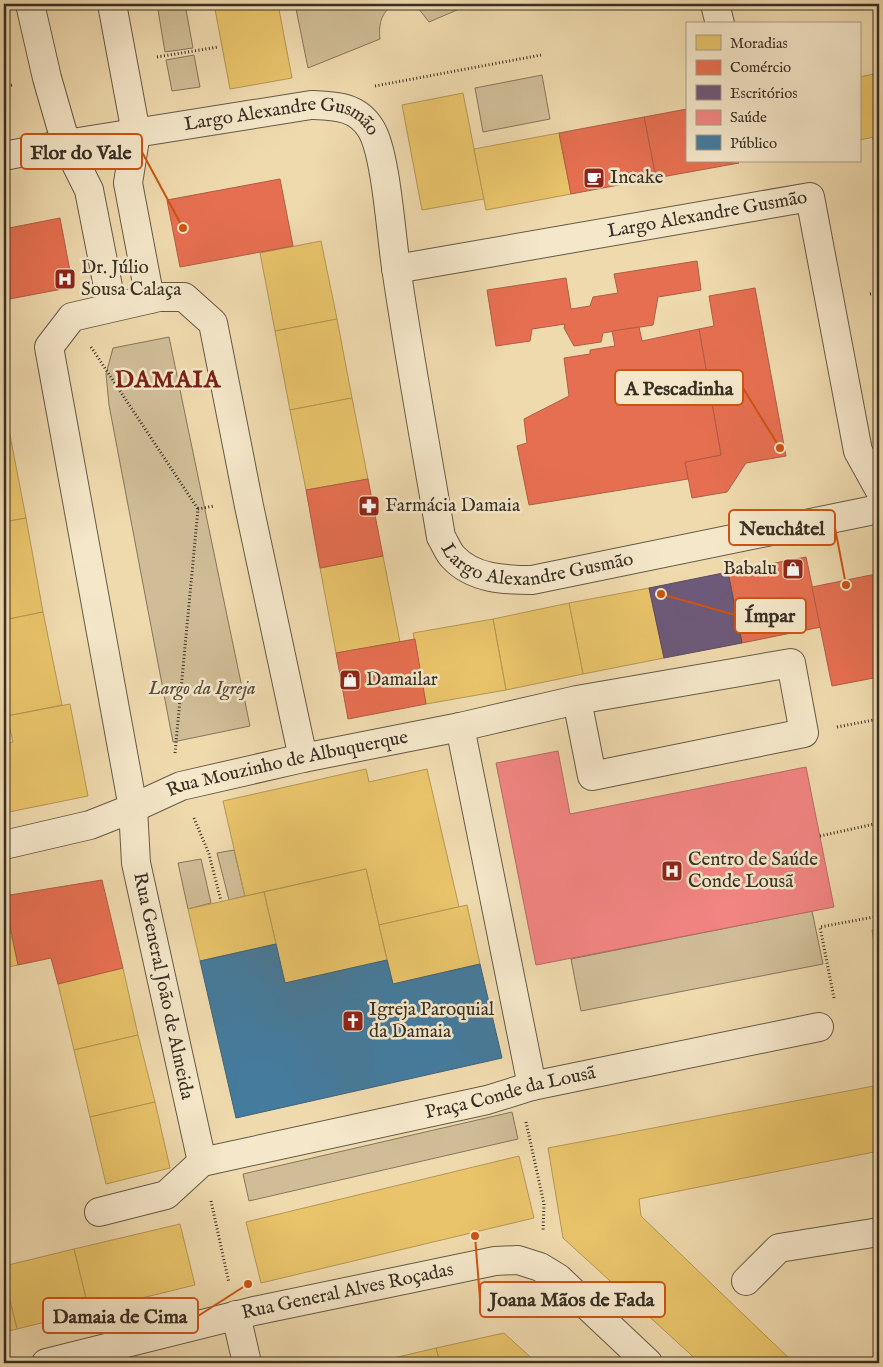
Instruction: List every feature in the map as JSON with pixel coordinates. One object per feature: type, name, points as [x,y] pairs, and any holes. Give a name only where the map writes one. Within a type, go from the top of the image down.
[{"type":"street","points":[[30,4],[47,78],[66,144],[89,190],[112,307]]},
{"type":"street","points":[[112,4],[136,133],[128,183],[150,299]]},
{"type":"street","points":[[715,4],[720,22]]},
{"type":"street","name":"Largo Alexandre Gusmão","points":[[4,156],[66,144],[311,105],[340,106],[356,111],[371,129],[380,155],[396,269],[441,537],[454,558],[475,573],[504,580],[532,580],[879,509]]},
{"type":"street","name":"Largo Alexandre Gusmão","points":[[396,269],[810,197],[858,450],[879,489]]},
{"type":"street","points":[[133,808],[49,347],[72,318],[150,299],[184,297],[213,322],[248,501],[303,758]]},
{"type":"street","name":"Rua Mouzinho de Albuquerque","points":[[4,845],[90,825],[181,786],[303,758],[460,727],[577,700],[791,663],[804,733]]},
{"type":"street","points":[[577,700],[592,776],[804,733]]},
{"type":"street","points":[[460,727],[532,1086]]},
{"type":"street","name":"Rua General João de Almeida","points":[[133,808],[136,863],[202,1162]]},
{"type":"street","name":"Praça Conde da Lousã","points":[[202,1162],[487,1100],[532,1086],[819,1027]]},
{"type":"street","points":[[99,1212],[166,1195],[202,1162]]},
{"type":"street","points":[[746,1281],[779,1248],[879,1232]]},
{"type":"street","name":"Rua General Alves Roçadas","points":[[46,1363],[236,1315],[495,1261],[518,1260],[540,1267],[558,1278],[648,1363]]},
{"type":"street","points":[[236,1315],[247,1363]]},
{"type":"path","points":[[124,63],[218,47]]},
{"type":"path","points":[[340,106],[378,84],[541,55]]},
{"type":"path","points":[[870,294],[879,292]]},
{"type":"path","points":[[72,318],[198,509],[176,753],[126,774]]},
{"type":"path","points":[[198,509],[248,501]]},
{"type":"path","points":[[804,733],[879,719]]},
{"type":"path","points":[[820,836],[879,823]]},
{"type":"path","points":[[209,854],[221,902]]},
{"type":"path","points":[[828,965],[820,927],[879,916]]},
{"type":"path","points":[[523,1112],[544,1204]]},
{"type":"path","points":[[202,1162],[236,1315]]},
{"type":"green space","points":[[157,4],[185,4],[193,48],[165,52]]},
{"type":"green space","points":[[295,4],[397,4],[388,9],[382,18],[380,39],[308,68]]},
{"type":"green space","points":[[415,4],[471,4],[429,22]]},
{"type":"green space","points":[[194,55],[200,87],[172,91],[166,60]]},
{"type":"green space","points":[[542,75],[550,119],[483,132],[475,88]]},
{"type":"green space","name":"Largo da Igreja","points":[[169,337],[250,726],[173,742],[109,405],[106,374],[113,348]]},
{"type":"green space","points":[[234,850],[245,896],[229,900],[217,853]]},
{"type":"green space","points":[[201,859],[211,903],[188,909],[178,863]]},
{"type":"green space","points":[[812,911],[823,964],[581,1011],[571,959]]},
{"type":"green space","points":[[512,1112],[518,1139],[249,1201],[243,1174]]},
{"type":"building: Moradias","points":[[214,4],[278,4],[292,78],[230,89]]},
{"type":"building: Moradias","points":[[879,73],[879,136],[860,140],[860,77]]},
{"type":"building: Moradias","points":[[463,93],[484,199],[422,210],[402,105]]},
{"type":"building: Moradias","points":[[559,133],[571,194],[486,210],[474,149]]},
{"type":"building: Moradias","points":[[321,241],[337,319],[275,331],[260,253]]},
{"type":"building: Moradias","points":[[337,319],[352,398],[290,410],[275,331]]},
{"type":"building: Moradias","points":[[352,398],[368,479],[306,490],[290,410]]},
{"type":"building: Moradias","points":[[4,404],[26,518],[4,522]]},
{"type":"building: Moradias","points":[[26,518],[43,612],[4,620],[4,522]]},
{"type":"building: Moradias","points":[[383,556],[400,642],[336,653],[320,568]]},
{"type":"building: Moradias","points":[[649,588],[664,658],[583,674],[569,603]]},
{"type":"building: Moradias","points":[[569,603],[583,674],[506,690],[493,619]]},
{"type":"building: Moradias","points":[[43,612],[62,705],[7,716],[4,698],[4,620]]},
{"type":"building: Moradias","points":[[493,619],[506,690],[426,704],[413,633]]},
{"type":"building: Moradias","points":[[70,704],[88,796],[4,813],[4,744],[13,742],[7,716]]},
{"type":"building: Moradias","points":[[366,769],[369,782],[427,769],[459,907],[379,925],[366,869],[245,896],[223,801]]},
{"type":"building: Moradias","points":[[366,869],[387,960],[285,983],[264,892]]},
{"type":"building: Moradias","points":[[264,892],[276,944],[200,961],[188,909]]},
{"type":"building: Moradias","points":[[4,904],[18,965],[4,968]]},
{"type":"building: Moradias","points":[[467,905],[480,964],[393,984],[379,925]]},
{"type":"building: Moradias","points":[[879,929],[879,975],[872,930]]},
{"type":"building: Moradias","points":[[123,968],[138,1035],[74,1050],[58,984]]},
{"type":"building: Moradias","points":[[138,1035],[155,1102],[90,1117],[74,1050]]},
{"type":"building: Moradias","points":[[879,1085],[879,1151],[639,1199],[641,1216],[794,1363],[700,1363],[563,1238],[548,1148]]},
{"type":"building: Moradias","points":[[155,1102],[170,1168],[106,1184],[90,1117]]},
{"type":"building: Moradias","points":[[519,1156],[534,1218],[261,1283],[246,1222]]},
{"type":"building: Moradias","points":[[180,1224],[195,1285],[89,1311],[74,1249]]},
{"type":"building: Moradias","points":[[74,1249],[89,1311],[17,1329],[4,1276],[4,1266]]},
{"type":"building: Moradias","points":[[4,1276],[17,1329],[4,1332]]},
{"type":"building: Moradias","points":[[504,1333],[537,1363],[440,1363],[436,1348]]},
{"type":"building: Moradias","points":[[436,1348],[440,1363],[372,1363]]},
{"type":"building: Comércio","points":[[686,109],[686,162],[739,163],[656,178],[644,117]]},
{"type":"building: Comércio","points":[[644,117],[656,178],[571,194],[559,133]]},
{"type":"building: Comércio","points":[[879,136],[879,172],[873,138]]},
{"type":"building: Comércio","points":[[280,179],[293,246],[180,267],[167,200]]},
{"type":"building: Comércio","points":[[60,218],[73,287],[4,300],[4,229]]},
{"type":"building: Comércio","points":[[697,261],[701,290],[658,297],[653,325],[603,333],[601,342],[574,346],[564,328],[565,324],[532,329],[530,341],[496,346],[487,290],[566,278],[571,309],[590,306],[593,297],[618,293],[614,274]]},
{"type":"building: Comércio","points":[[755,288],[786,456],[746,463],[727,492],[692,498],[685,462],[721,455],[699,329],[714,326],[709,296]]},
{"type":"building: Comércio","points":[[639,327],[642,341],[699,329],[721,455],[685,462],[688,479],[529,505],[517,446],[527,443],[524,419],[569,396],[564,358],[590,354],[590,350],[615,346],[612,331]]},
{"type":"building: Comércio","points":[[368,479],[383,556],[320,568],[306,490]]},
{"type":"building: Comércio","points":[[806,557],[821,627],[742,643],[728,572]]},
{"type":"building: Comércio","points":[[876,574],[879,588],[879,677],[832,686],[812,587]]},
{"type":"building: Comércio","points":[[415,639],[426,704],[348,719],[336,653]]},
{"type":"building: Comércio","points":[[102,880],[123,968],[58,984],[51,958],[18,965],[4,896]]},
{"type":"building: Escritórios","points":[[728,572],[742,643],[664,658],[649,588]]},
{"type":"building: Saúde","name":"Centro de Saúde Conde Lousã","points":[[558,751],[570,814],[806,767],[834,907],[536,965],[496,763]]},
{"type":"building: Público","name":"Igreja Paroquial da Damaia","points":[[276,944],[285,983],[387,960],[393,984],[480,964],[502,1058],[236,1118],[200,961]]},
{"type":"place","name":"Incake","points":[[594,178]]},
{"type":"place","name":"Flor do Vale","points":[[183,228]]},
{"type":"place","name":"Dr. Júlio Sousa Calaça","points":[[65,279]]},
{"type":"place","name":"A Pescadinha","points":[[780,448]]},
{"type":"place","name":"Farmácia Damaia","points":[[369,506]]},
{"type":"place","name":"Babalu","points":[[793,569]]},
{"type":"place","name":"Neuchâtel","points":[[846,585]]},
{"type":"place","name":"Ímpar","points":[[661,594]]},
{"type":"place","name":"Damailar","points":[[350,680]]},
{"type":"place","name":"Centro de Saúde Conde Lousã","points":[[672,871]]},
{"type":"place","name":"Igreja Paroquial da Damaia","points":[[353,1021]]},
{"type":"place","name":"Joana Mãos de Fada","points":[[475,1236]]},
{"type":"place","name":"Damaia de Cima","points":[[248,1284]]},
{"type":"district","name":"DAMAIA","points":[[168,380]]}]
